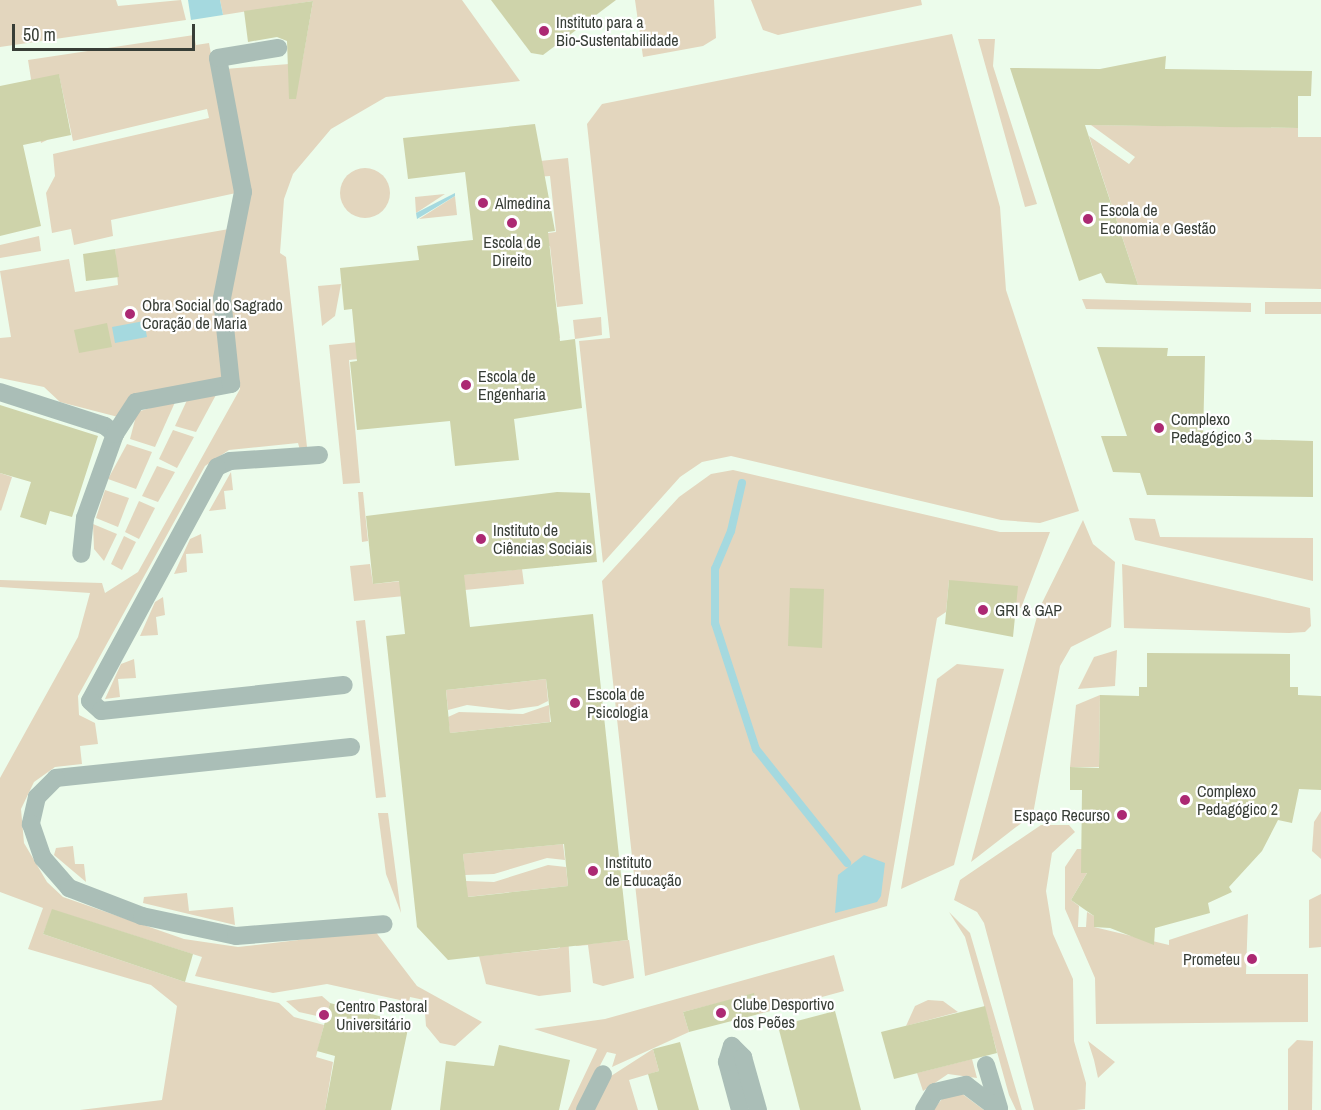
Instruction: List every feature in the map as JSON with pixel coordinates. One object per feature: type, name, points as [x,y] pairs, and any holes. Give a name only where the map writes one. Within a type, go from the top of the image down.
[{"type":"lane","points":[[81,554],[85,518],[115,434],[136,402],[231,384],[222,298],[243,192],[218,58],[278,48]]},
{"type":"lane","points":[[0,392],[105,426],[115,434]]},
{"type":"lane","points":[[319,455],[230,461],[218,467],[90,701],[101,711],[344,685]]},
{"type":"lane","points":[[351,747],[56,778],[37,797],[32,824],[43,858],[69,888],[142,916],[236,936],[336,925],[384,924]]},
{"type":"lane","points":[[740,1110],[727,1062],[732,1046],[743,1057],[758,1110]]},
{"type":"lane","points":[[986,1065],[999,1110]]},
{"type":"lane","points":[[585,1110],[603,1074]]},
{"type":"lane","points":[[924,1110],[935,1092],[966,1085],[999,1110]]},
{"type":"shaded area","points":[[0,0],[116,0],[118,6],[181,0],[186,20],[0,47]]},
{"type":"shaded area","points":[[220,0],[462,0],[520,81],[386,97],[331,129],[293,174],[284,199],[280,253],[286,257],[307,447],[300,450],[298,443],[229,450],[205,466],[78,696],[79,715],[95,723],[98,744],[80,746],[82,764],[55,767],[34,782],[21,809],[24,843],[47,882],[63,897],[184,939],[238,947],[375,931],[417,986],[482,1022],[455,1046],[440,1043],[426,1026],[424,1000],[410,997],[409,1002],[327,984],[273,993],[195,976],[202,957],[53,910],[43,934],[185,982],[279,1003],[294,1017],[324,1025],[316,1057],[333,1062],[325,1110],[80,1110],[162,1100],[177,1006],[151,985],[28,949],[43,908],[0,892],[0,778],[78,637],[90,593],[0,587],[0,580],[102,583],[105,593],[138,572],[240,389],[228,300],[249,196],[225,69],[302,63],[313,1],[223,15]]},
{"type":"shaded area","points":[[635,0],[714,0],[716,38],[703,46],[643,57]]},
{"type":"shaded area","points":[[751,0],[921,0],[922,5],[778,35],[763,30]]},
{"type":"shaded area","points":[[952,34],[1000,207],[1006,290],[1079,511],[1040,523],[1001,520],[731,456],[702,462],[680,477],[603,563],[579,341],[610,338],[587,124],[602,104]]},
{"type":"shaded area","points":[[194,35],[196,45],[209,43],[236,193],[111,220],[113,236],[74,245],[71,229],[52,233],[46,193],[55,176],[53,154],[209,118],[207,109],[73,141],[59,75],[47,140],[41,143],[28,60]]},
{"type":"shaded area","points":[[978,39],[995,39],[993,66],[1037,204],[1025,207]]},
{"type":"shaded area","points":[[1091,125],[1298,128],[1298,137],[1321,137],[1321,289],[1138,285],[1089,136],[1129,164],[1135,157]]},
{"type":"shaded area","points":[[568,158],[583,304],[557,307],[550,246],[543,246],[541,234],[556,232],[550,176],[535,177],[540,161]]},
{"type":"shaded area","points":[[370,168],[383,175],[389,183],[389,203],[383,211],[375,217],[360,218],[347,211],[341,203],[340,188],[347,175],[355,169]]},
{"type":"shaded area","points":[[445,194],[416,213],[415,197]]},
{"type":"shaded area","points":[[455,196],[457,215],[419,219]]},
{"type":"shaded area","points":[[229,229],[226,379],[131,396],[122,418],[60,402],[44,387],[0,378],[0,338],[11,337],[0,271],[69,259],[75,292],[118,285],[115,249]]},
{"type":"shaded area","points":[[39,236],[41,251],[0,258],[0,245]]},
{"type":"shaded area","points":[[341,284],[335,316],[322,326],[318,286]]},
{"type":"shaded area","points":[[1082,299],[1251,303],[1251,312],[1086,309]]},
{"type":"shaded area","points":[[1265,302],[1321,302],[1321,314],[1265,314]]},
{"type":"shaded area","points":[[601,317],[602,335],[575,339],[573,320]]},
{"type":"shaded area","points":[[558,322],[560,338],[349,360],[360,483],[343,484],[329,345]]},
{"type":"shaded area","points":[[217,393],[196,432],[175,426],[188,398]]},
{"type":"shaded area","points":[[176,400],[155,447],[130,439],[137,412]]},
{"type":"shaded area","points":[[173,430],[194,437],[177,468],[159,459]]},
{"type":"shaded area","points":[[127,444],[152,452],[136,489],[108,479]]},
{"type":"shaded area","points":[[157,466],[175,472],[158,502],[142,496]]},
{"type":"shaded area","points":[[733,470],[1000,532],[1050,532],[1021,608],[949,580],[946,612],[937,618],[887,906],[645,976],[602,581],[679,497],[711,474]]},
{"type":"shaded area","points":[[231,472],[233,490],[224,491],[226,509],[209,511]]},
{"type":"shaded area","points":[[0,473],[12,477],[1,511],[0,510]]},
{"type":"shaded area","points":[[105,490],[129,498],[118,527],[96,518]]},
{"type":"shaded area","points":[[358,492],[363,492],[368,541],[362,542]]},
{"type":"shaded area","points":[[139,501],[155,508],[139,539],[125,532]]},
{"type":"shaded area","points":[[1129,518],[1155,519],[1160,537],[1313,538],[1313,581],[1135,540]]},
{"type":"shaded area","points":[[1083,520],[1093,544],[1115,562],[1111,627],[1071,647],[1060,666],[1033,814],[971,862],[1039,609]]},
{"type":"shaded area","points":[[93,524],[117,534],[104,561],[94,549]]},
{"type":"shaded area","points":[[201,534],[203,553],[186,554],[187,572],[174,574],[190,539]]},
{"type":"shaded area","points":[[124,536],[136,542],[122,570],[111,564]]},
{"type":"shaded area","points":[[370,564],[373,584],[522,569],[524,584],[354,601],[350,566]]},
{"type":"shaded area","points":[[1122,564],[1310,608],[1311,626],[1305,632],[1289,633],[1124,628]]},
{"type":"shaded area","points":[[163,597],[165,615],[156,617],[158,635],[140,636],[155,602]]},
{"type":"shaded area","points":[[365,620],[386,797],[376,798],[356,621]]},
{"type":"shaded area","points":[[1117,650],[1115,686],[1078,689],[1094,657]]},
{"type":"shaded area","points":[[134,659],[136,678],[118,679],[120,697],[105,699],[121,664]]},
{"type":"shaded area","points":[[957,664],[1004,669],[954,865],[901,889],[937,679]]},
{"type":"shaded area","points":[[546,679],[548,701],[538,706],[509,710],[467,705],[448,710],[446,690]]},
{"type":"shaded area","points":[[1100,695],[1099,767],[1070,767],[1076,705]]},
{"type":"shaded area","points":[[549,705],[550,722],[450,733],[448,717],[459,712],[523,714]]},
{"type":"shaded area","points":[[1321,811],[1321,859],[1312,851],[1314,822]]},
{"type":"shaded area","points":[[378,813],[388,813],[401,913],[386,874]]},
{"type":"shaded area","points":[[1041,825],[1069,825],[1075,832],[1052,853],[1046,891],[1053,934],[1073,979],[1074,1041],[1086,1083],[1085,1109],[1034,1110],[984,923],[977,912],[954,900],[960,880]]},
{"type":"shaded area","points":[[563,844],[565,860],[547,858],[494,874],[465,875],[463,854]]},
{"type":"shaded area","points":[[73,846],[75,864],[84,864],[86,882],[54,855],[56,848]]},
{"type":"shaded area","points":[[1077,849],[1084,849],[1094,861],[1071,900],[1079,906],[1078,927],[1086,927],[1087,912],[1094,916],[1094,927],[1169,945],[1169,940],[1248,914],[1246,974],[1308,974],[1308,1022],[1096,1024],[1095,978],[1065,909],[1065,867]]},
{"type":"shaded area","points":[[548,865],[566,867],[568,886],[467,897],[466,881],[494,882]]},
{"type":"shaded area","points":[[566,892],[571,992],[539,996],[486,984],[479,956],[560,948],[554,894]]},
{"type":"shaded area","points":[[571,892],[588,944],[629,940],[634,978],[603,986],[593,983],[588,945],[576,946]]},
{"type":"shaded area","points":[[187,893],[189,911],[233,907],[235,925],[143,903],[144,897]]},
{"type":"shaded area","points":[[1321,894],[1321,947],[1309,948],[1309,900]]},
{"type":"shaded area","points":[[949,912],[970,933],[1022,1110],[1016,1110],[1009,1095],[965,937]]},
{"type":"shaded area","points":[[834,955],[844,991],[759,1014],[754,994],[683,1012],[689,1032],[612,1067],[616,1054],[607,1052],[577,1110],[568,1110],[597,1049],[534,1029],[605,1019]]},
{"type":"shaded area","points":[[322,996],[330,1003],[326,1018],[299,1012],[286,1001]]},
{"type":"shaded area","points":[[928,1000],[943,1001],[958,1012],[906,1026],[915,1006]]},
{"type":"shaded area","points":[[1297,1040],[1313,1041],[1312,1110],[1288,1110],[1288,1049]]},
{"type":"shaded area","points":[[1088,1041],[1115,1062],[1098,1078],[1094,1060]]},
{"type":"shaded area","points":[[653,1049],[659,1071],[629,1080],[638,1110],[593,1110],[611,1076]]},
{"type":"shaded area","points":[[972,1059],[977,1078],[948,1074],[923,1091],[917,1073]]},
{"type":"shaded area","points":[[961,1093],[984,1110],[933,1110],[942,1099]]},
{"type":"water","points":[[188,0],[220,0],[223,15],[191,20]]},
{"type":"water","points":[[455,193],[455,196],[417,219],[416,213]]},
{"type":"water","points":[[144,321],[147,337],[115,343],[112,327]]},
{"type":"water","points":[[864,855],[885,863],[881,896],[877,902],[835,913],[838,875]]},
{"type":"building","name":"Instituto para a Bio-Sustentabilidade","points":[[491,0],[616,0],[543,55],[531,53]]},
{"type":"building","points":[[313,1],[296,99],[289,99],[287,41],[277,37],[248,42],[244,11]]},
{"type":"building","name":"Escola de Economia e Gestão","points":[[1166,56],[1165,69],[1312,71],[1311,96],[1298,96],[1298,128],[1085,125],[1138,285],[1106,283],[1101,273],[1079,281],[1010,68],[1100,69]]},
{"type":"building","points":[[59,74],[71,135],[23,145],[41,226],[0,236],[0,86]]},
{"type":"building","points":[[535,124],[555,231],[548,232],[560,341],[575,339],[582,408],[514,419],[519,460],[455,466],[450,421],[357,430],[350,362],[357,361],[352,309],[344,310],[340,268],[419,260],[417,246],[473,240],[465,172],[408,179],[403,138]]},
{"type":"building","points":[[115,249],[119,277],[86,281],[83,254]]},
{"type":"building","points":[[107,323],[112,347],[79,353],[74,330]]},
{"type":"building","name":"Complexo Pedagógico 3","points":[[1097,347],[1168,348],[1167,356],[1205,356],[1203,438],[1313,441],[1313,497],[1147,495],[1140,473],[1113,472],[1101,436],[1127,436]]},
{"type":"building","points":[[0,405],[98,436],[72,517],[50,511],[46,525],[20,517],[31,482],[0,473]]},
{"type":"building","points":[[557,492],[590,493],[597,562],[464,575],[470,627],[593,614],[628,940],[448,960],[417,927],[386,636],[405,634],[399,581],[373,584],[366,516]],"holes":[[[546,679],[551,722],[450,733],[446,690]],[[564,844],[568,886],[468,897],[463,854]]]},
{"type":"building","name":"GRI & GAP","points":[[949,580],[1018,586],[1013,637],[945,624]]},
{"type":"building","points":[[790,588],[824,589],[822,648],[788,646]]},
{"type":"building","name":"Complexo Pedagógico 2","points":[[1147,653],[1290,654],[1290,687],[1298,687],[1298,695],[1321,696],[1321,790],[1299,789],[1292,823],[1278,820],[1262,851],[1229,887],[1232,892],[1208,903],[1210,913],[1155,928],[1154,945],[1110,928],[1094,927],[1094,916],[1071,900],[1087,873],[1081,873],[1082,790],[1070,790],[1070,767],[1099,768],[1100,695],[1139,696],[1139,687],[1147,687]]},
{"type":"building","points":[[52,909],[193,954],[185,982],[43,934]]},
{"type":"building","points":[[754,993],[759,1014],[689,1032],[683,1012]]},
{"type":"building","points":[[330,1003],[409,1024],[391,1110],[325,1110],[335,1056],[317,1051]]},
{"type":"building","points":[[985,1006],[997,1053],[894,1079],[881,1032]]},
{"type":"building","points":[[835,1011],[861,1110],[800,1110],[778,1026]]},
{"type":"building","points":[[680,1042],[699,1110],[658,1110],[648,1074],[659,1071],[653,1049]]},
{"type":"building","points":[[499,1045],[570,1060],[559,1110],[440,1110],[446,1061],[494,1066]]},
{"type":"waterway","points":[[742,483],[731,531],[715,569],[715,623],[756,749],[847,863]]},
{"type":"place","name":"Instituto para a Bio-Sustentabilidade","points":[[544,31]]},
{"type":"place","name":"Almedina","points":[[483,203]]},
{"type":"place","name":"Escola de Economia e Gestão","points":[[1088,219]]},
{"type":"place","name":"Escola de Direito","points":[[512,223]]},
{"type":"place","name":"Obra Social do Sagrado Coração de Maria","points":[[130,314]]},
{"type":"place","name":"Escola de Engenharia","points":[[466,385]]},
{"type":"place","name":"Complexo Pedagógico 3","points":[[1159,428]]},
{"type":"place","name":"Instituto de Ciências Sociais","points":[[481,539]]},
{"type":"place","name":"GRI & GAP","points":[[983,610]]},
{"type":"place","name":"Escola de Psicologia","points":[[575,703]]},
{"type":"place","name":"Complexo Pedagógico 2","points":[[1185,800]]},
{"type":"place","name":"Espaço Recurso","points":[[1122,815]]},
{"type":"place","name":"Instituto de Educação","points":[[593,871]]},
{"type":"place","name":"Prometeu","points":[[1252,959]]},
{"type":"place","name":"Clube Desportivo dos Peões","points":[[721,1013]]},
{"type":"place","name":"Centro Pastoral Universitário","points":[[324,1015]]}]
